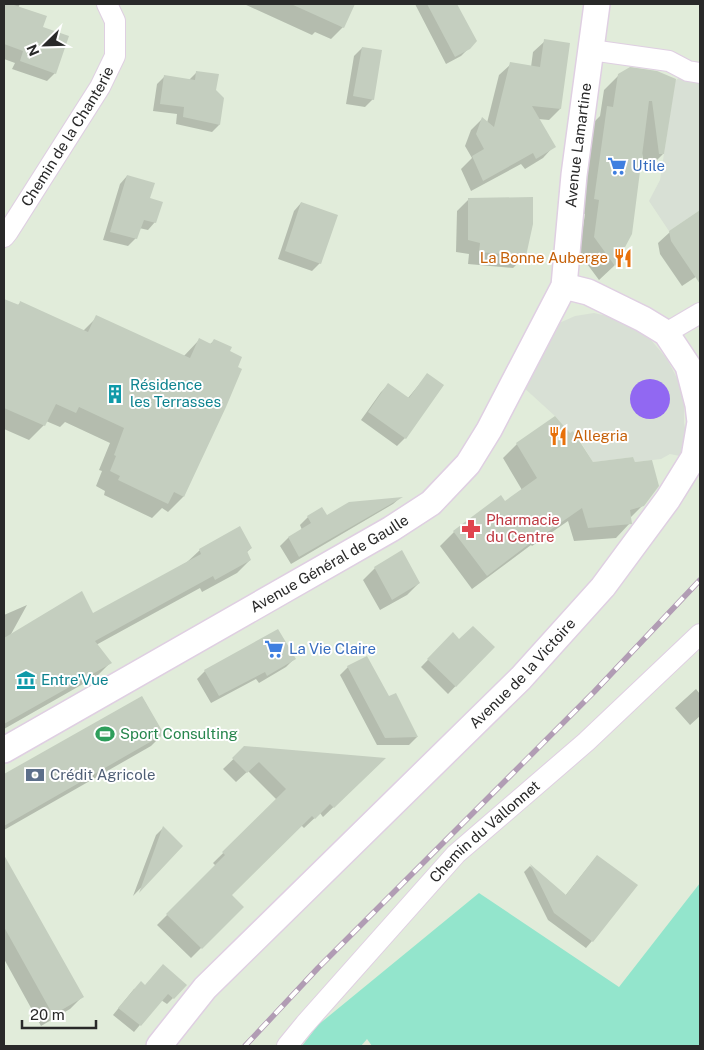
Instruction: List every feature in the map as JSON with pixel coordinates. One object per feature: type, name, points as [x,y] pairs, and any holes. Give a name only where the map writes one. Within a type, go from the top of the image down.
[{"type":"street","name":"Chemin de la Chanterie","points":[[4,237],[100,87],[115,56],[115,20],[107,4]]},
{"type":"street","name":"Avenue Lamartine","points":[[564,286],[574,176],[597,4]]},
{"type":"street","points":[[591,50],[669,61],[688,71],[700,73]]},
{"type":"street","name":"Avenue de la Victoire","points":[[160,1046],[205,988],[521,678],[604,587],[668,500],[694,457],[700,422],[699,405],[688,366],[666,333],[643,319],[588,292],[564,286]]},
{"type":"street","name":"Avenue Général de Gaulle","points":[[4,750],[348,554],[430,503],[468,464],[489,430],[564,286]]},
{"type":"street","points":[[666,333],[700,313]]},
{"type":"street","name":"Chemin du Vallonnet","points":[[287,1046],[456,854],[586,742],[700,634]]},
{"type":"shaded area","points":[[700,69],[700,210],[669,231],[649,201],[660,180],[675,81],[688,71]]},
{"type":"shaded area","points":[[594,313],[612,317],[634,328],[651,340],[667,359],[679,382],[684,405],[686,432],[680,456],[670,454],[661,459],[635,462],[633,457],[593,462],[574,431],[570,433],[555,416],[521,385],[557,324],[575,316]]},
{"type":"shaded area","points":[[654,379],[661,382],[667,388],[670,399],[669,407],[661,416],[654,419],[646,419],[639,416],[631,407],[630,395],[633,388],[642,380]]},
{"type":"shaded area","points":[[700,883],[700,1046],[372,1046],[367,1039],[361,1046],[302,1046],[318,1025],[479,893],[619,987]]},
{"type":"building","points":[[4,4],[11,4],[47,16],[43,27],[69,36],[56,74],[20,61],[23,51],[4,44]]},
{"type":"building","points":[[291,4],[355,4],[344,28]]},
{"type":"building","points":[[427,4],[457,4],[477,41],[470,49],[455,57]]},
{"type":"building","points":[[544,39],[570,43],[561,109],[532,106],[556,147],[536,159],[533,153],[483,181],[472,156],[484,149],[476,134],[482,117],[494,127],[510,62],[540,67]]},
{"type":"building","points":[[362,47],[382,50],[374,100],[353,96]]},
{"type":"building","points":[[630,67],[657,71],[676,79],[664,154],[659,154],[652,101],[649,101],[632,234],[615,266],[594,237],[599,200],[594,199],[607,106],[613,107],[618,74]]},
{"type":"building","points":[[196,71],[219,74],[216,90],[224,98],[220,125],[183,117],[184,107],[160,104],[164,75],[195,80]]},
{"type":"building","points":[[127,175],[155,183],[150,198],[163,202],[156,223],[144,220],[137,239],[110,232]]},
{"type":"building","points":[[533,197],[533,224],[526,256],[479,252],[480,243],[468,240],[468,198]]},
{"type":"building","points":[[301,202],[338,215],[321,264],[285,251]]},
{"type":"building","points":[[700,210],[700,284],[671,241],[669,231]]},
{"type":"building","name":"Résidence les Terrasses","points":[[4,299],[19,305],[20,301],[88,332],[96,315],[190,358],[199,338],[211,344],[214,339],[232,347],[230,351],[242,357],[238,367],[242,369],[184,497],[174,492],[168,504],[118,480],[120,476],[110,471],[124,428],[79,407],[76,413],[56,404],[45,426],[4,408]]},
{"type":"building","points":[[427,373],[444,385],[406,439],[368,412],[388,383],[409,398]]},
{"type":"building","points":[[555,416],[570,433],[573,431],[593,462],[633,457],[635,462],[652,460],[659,486],[644,506],[630,510],[632,524],[588,528],[582,508],[545,532],[487,576],[453,531],[501,495],[505,501],[537,478],[516,443]]},
{"type":"building","points":[[403,497],[299,557],[288,537],[311,523],[307,516],[322,507],[327,515],[349,502]]},
{"type":"building","points":[[240,526],[252,548],[247,551],[251,560],[215,580],[213,576],[95,641],[112,663],[4,724],[4,638],[82,591],[93,613],[201,554],[199,549]]},
{"type":"building","points":[[402,550],[420,583],[392,600],[374,567]]},
{"type":"building","points":[[473,626],[495,647],[456,687],[427,659],[453,632],[459,639]]},
{"type":"building","points":[[278,629],[296,659],[267,676],[265,672],[219,696],[204,670]]},
{"type":"building","points":[[367,656],[389,696],[396,693],[418,737],[385,738],[347,666]]},
{"type":"building","points":[[142,696],[164,734],[4,826],[4,774]]},
{"type":"building","points":[[244,746],[386,758],[334,808],[330,804],[315,819],[312,816],[232,895],[244,907],[202,949],[166,914],[225,855],[222,852],[286,789],[259,762],[247,773],[232,758]]},
{"type":"building","points":[[163,826],[183,846],[139,893]]},
{"type":"building","points":[[4,855],[84,997],[53,1015],[4,927]]},
{"type":"building","points":[[597,855],[638,885],[593,942],[554,913],[530,864],[566,895]]},
{"type":"building","points":[[163,964],[187,985],[174,999],[168,994],[141,1026],[118,1008],[141,981],[145,985]]},
{"type":"railway","points":[[245,1046],[318,968],[594,692],[700,580]]},
{"type":"place","name":"Utile","points":[[617,166]]},
{"type":"place","name":"La Bonne Auberge","points":[[623,258]]},
{"type":"place","name":"Résidence les Terrasses","points":[[115,394]]},
{"type":"place","name":"Allegria","points":[[558,436]]},
{"type":"place","name":"Pharmacie du Centre","points":[[471,529]]},
{"type":"place","name":"La Vie Claire","points":[[274,649]]},
{"type":"place","name":"Entre'Vue","points":[[26,680]]},
{"type":"place","name":"Sport Consulting","points":[[105,734]]},
{"type":"place","name":"Crédit Agricole","points":[[35,775]]}]
